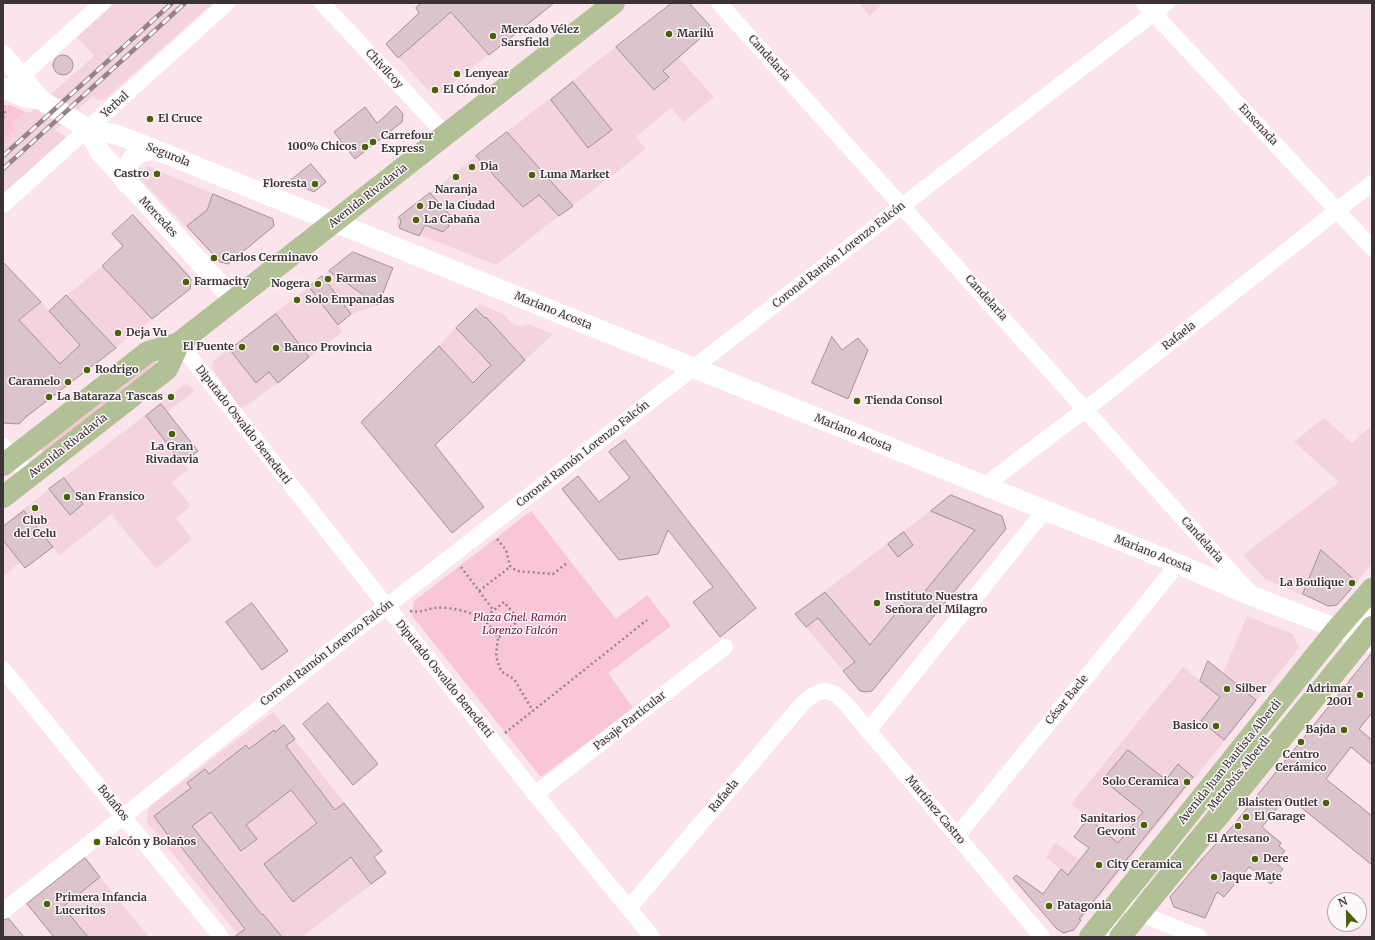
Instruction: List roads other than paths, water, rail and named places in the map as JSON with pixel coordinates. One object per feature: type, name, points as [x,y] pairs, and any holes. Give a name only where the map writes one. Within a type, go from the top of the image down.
[{"type":"main road","name":"Avenida Rivadavia","points":[[6,456],[148,352],[179,343],[614,3]]},
{"type":"main road","name":"Avenida Rivadavia","points":[[3,497],[167,369],[179,343]]},
{"type":"main road","points":[[1090,937],[1128,913],[1357,635],[1372,589]]},
{"type":"street","points":[[4,95],[22,76],[102,3]]},
{"type":"street","name":"Yerbal","points":[[3,205],[227,3]]},
{"type":"street","name":"Chivilcoy","points":[[322,3],[446,135]]},
{"type":"street","name":"Candelaria","points":[[719,3],[1086,409],[1252,596]]},
{"type":"street","name":"Coronel Ramón Lorenzo Falcón","points":[[3,911],[386,607],[903,206],[1149,8],[1167,3]]},
{"type":"street","name":"Ensenada","points":[[1149,8],[1372,248]]},
{"type":"street","points":[[3,55],[41,100]]},
{"type":"street","name":"Segurola","points":[[4,95],[41,100],[88,128],[118,135],[334,223]]},
{"type":"street","name":"Mercedes","points":[[88,128],[100,152],[126,183],[234,300]]},
{"type":"street","points":[[126,183],[127,168],[133,157],[144,150],[156,150]]},
{"type":"street","name":"Rafaela","points":[[984,486],[1086,409],[1372,183]]},
{"type":"street","name":"Mariano Acosta","points":[[334,223],[1178,564],[1252,596],[1357,635]]},
{"type":"street","name":"Diputado Osvaldo Benedetti","points":[[179,343],[386,607],[535,794],[652,937]]},
{"type":"street","points":[[6,456],[30,476]]},
{"type":"street","points":[[868,731],[1045,510]]},
{"type":"street","name":"César Bacle","points":[[957,836],[1178,564]]},
{"type":"street","name":"Pasaje Particular","points":[[535,794],[725,647]]},
{"type":"street","name":"Bolaños","points":[[3,669],[221,937]]},
{"type":"street","name":"Rafaela","points":[[629,908],[802,704],[815,693],[823,691]]},
{"type":"street","name":"Martínez Castro","points":[[823,691],[833,692],[839,697],[1042,937]]},
{"type":"street","points":[[1128,913],[1199,937]]},
{"type":"lane","points":[[1357,635],[1372,611]]},
{"type":"lane","points":[[1107,937],[1128,913]]},
{"type":"railway","points":[[3,156],[172,3]]},
{"type":"railway","points":[[3,169],[185,3]]},
{"type":"place","name":"Marilú","points":[[669,34]]},
{"type":"place","name":"Mercado Vélez Sarsfield","points":[[493,36]]},
{"type":"place","name":"Lenyear","points":[[457,74]]},
{"type":"place","name":"El Cóndor","points":[[435,90]]},
{"type":"place","name":"El Cruce","points":[[150,119]]},
{"type":"place","name":"Carrefour Express","points":[[373,142]]},
{"type":"place","name":"100% Chicos","points":[[365,147]]},
{"type":"place","name":"Dia","points":[[472,167]]},
{"type":"place","name":"Castro","points":[[157,174]]},
{"type":"place","name":"Luna Market","points":[[532,175]]},
{"type":"place","name":"Naranja","points":[[456,177]]},
{"type":"place","name":"Floresta","points":[[315,184]]},
{"type":"place","name":"De la Ciudad","points":[[420,206]]},
{"type":"place","name":"La Cabaña","points":[[416,220]]},
{"type":"place","name":"Carlos Cerminavo","points":[[214,258]]},
{"type":"place","name":"Farmas","points":[[328,279]]},
{"type":"place","name":"Farmacity","points":[[186,282]]},
{"type":"place","name":"Nogera","points":[[318,284]]},
{"type":"place","name":"Solo Empanadas","points":[[297,300]]},
{"type":"place","name":"Deja Vu","points":[[118,333]]},
{"type":"place","name":"El Puente","points":[[242,347]]},
{"type":"place","name":"Banco Provincia","points":[[276,348]]},
{"type":"place","name":"Rodrigo","points":[[87,370]]},
{"type":"place","name":"Caramelo","points":[[68,382]]},
{"type":"place","name":"La Bataraza","points":[[49,397]]},
{"type":"place","name":"Tascas","points":[[171,397]]},
{"type":"place","name":"Tienda Consol","points":[[857,401]]},
{"type":"place","name":"La Gran Rivadavia","points":[[172,434]]},
{"type":"place","name":"San Fransico","points":[[67,497]]},
{"type":"place","name":"Club del Celu","points":[[35,508]]},
{"type":"place","name":"La Boulique","points":[[1352,583]]},
{"type":"place","name":"Instituto Nuestra Señora del Milagro","points":[[877,603]]},
{"type":"place","name":"Silber","points":[[1227,689]]},
{"type":"place","name":"Adrimar 2001","points":[[1360,695]]},
{"type":"place","name":"Basico","points":[[1216,726]]},
{"type":"place","name":"Bajda","points":[[1344,730]]},
{"type":"place","name":"Centro Cerámico","points":[[1301,742]]},
{"type":"place","name":"Solo Ceramica","points":[[1187,782]]},
{"type":"place","name":"Blaisten Outlet","points":[[1326,803]]},
{"type":"place","name":"El Garage","points":[[1246,817]]},
{"type":"place","name":"Sanitarios Gevont","points":[[1144,825]]},
{"type":"place","name":"El Artesano","points":[[1238,826]]},
{"type":"place","name":"Falcón y Bolaños","points":[[97,842]]},
{"type":"place","name":"Dere","points":[[1255,859]]},
{"type":"place","name":"City Ceramica","points":[[1099,865]]},
{"type":"place","name":"Jaque Mate","points":[[1214,877]]},
{"type":"place","name":"Primera Infancia Luceritos","points":[[47,904]]},
{"type":"place","name":"Patagonia","points":[[1049,906]]},
{"type":"park label","name":"Plaza Cnel. Ramón Lorenzo Falcón","points":[[520,624]]}]
